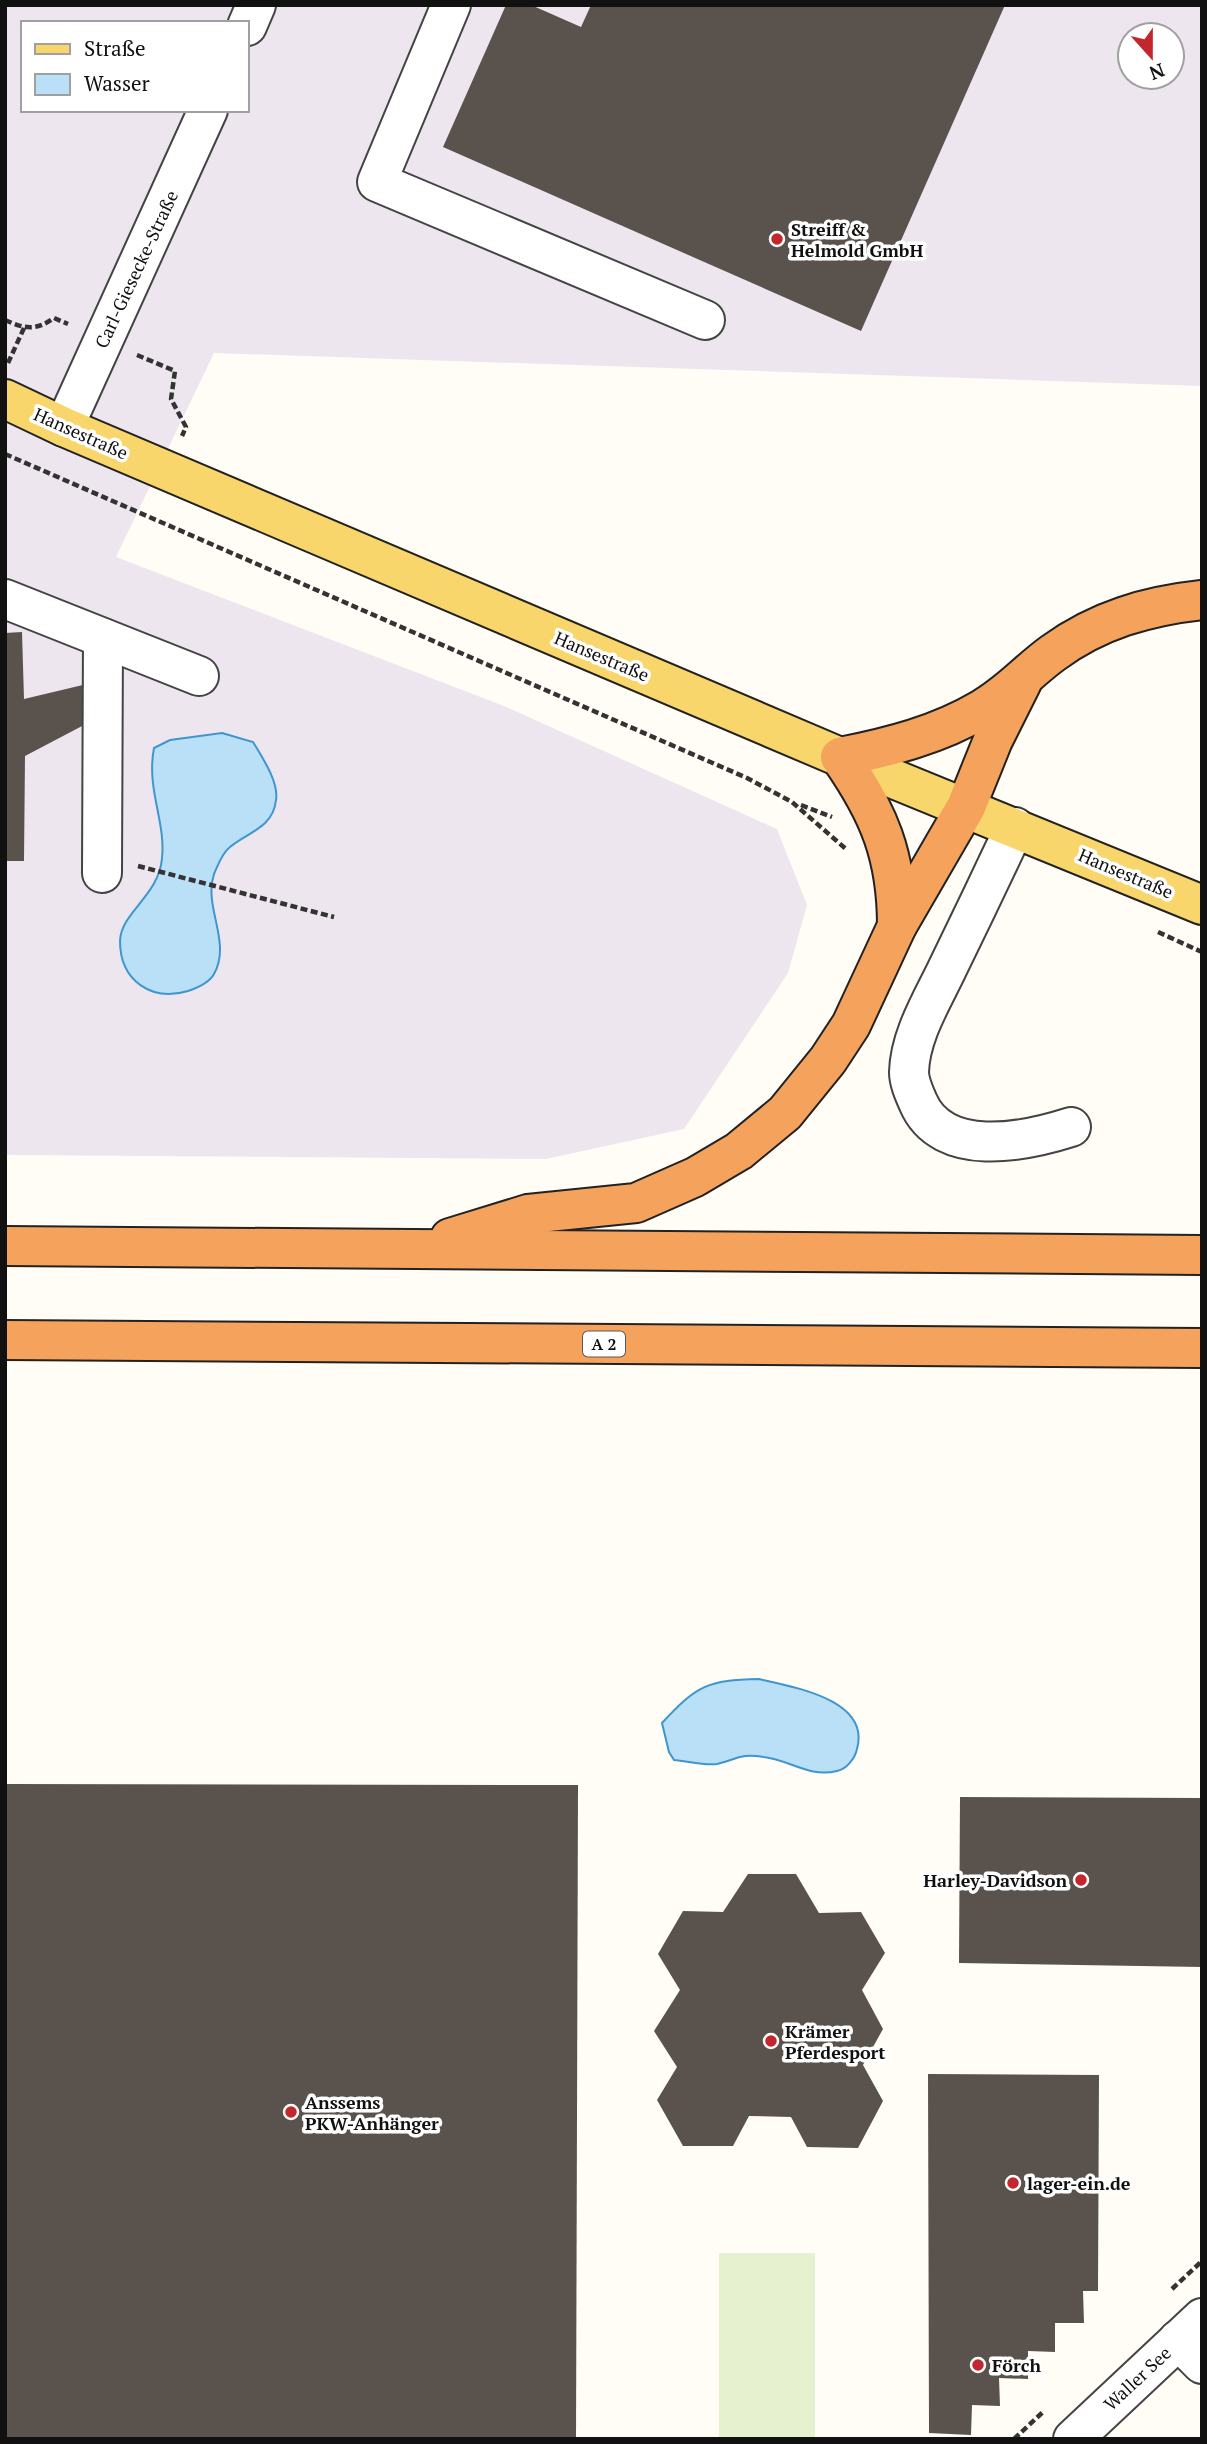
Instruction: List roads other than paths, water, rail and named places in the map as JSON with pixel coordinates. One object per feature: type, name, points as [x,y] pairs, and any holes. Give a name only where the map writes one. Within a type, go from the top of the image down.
[{"type":"highway","points":[[897,926],[896,887],[887,840],[868,796],[841,757],[889,748],[936,732],[981,710],[1023,682],[1067,643],[1114,619],[1147,608],[1202,600]]},
{"type":"highway","points":[[415,1249],[528,1214],[636,1203],[695,1177],[738,1151],[785,1112],[828,1060],[851,1025],[897,926],[966,807],[993,740],[1023,682]]},
{"type":"highway","points":[[5,1247],[1202,1255]]},
{"type":"highway","name":"A 2","points":[[5,1340],[1202,1348]]},
{"type":"main road","name":"Hansestraße","points":[[5,399],[64,427],[841,757],[1202,905]]},
{"type":"street","points":[[248,24],[256,5]]},
{"type":"street","points":[[450,5],[377,182],[705,320]]},
{"type":"street","name":"Carl-Giesecke-Straße","points":[[64,427],[207,112]]},
{"type":"street","points":[[5,599],[199,676]]},
{"type":"street","points":[[102,873],[103,638]]},
{"type":"street","points":[[1015,827],[917,1032],[909,1072],[912,1091],[925,1119],[949,1135],[985,1142],[1029,1140],[1071,1127]]},
{"type":"street","name":"Waller See","points":[[1073,2439],[1194,2341]]},
{"type":"water","points":[[222,733],[253,742],[275,785],[274,809],[265,823],[227,850],[214,874],[212,899],[220,950],[219,962],[212,977],[199,987],[175,994],[151,991],[132,977],[121,955],[120,941],[127,921],[154,883],[162,858],[161,831],[152,777],[154,748],[170,740]]},
{"type":"water","points":[[759,1679],[808,1691],[841,1707],[852,1718],[858,1732],[857,1749],[850,1763],[841,1770],[827,1773],[756,1756],[744,1756],[712,1764],[674,1760],[669,1752],[662,1723],[674,1710],[695,1693],[715,1683]]},
{"type":"place","name":"Streiff & Helmold GmbH","points":[[777,239]]},
{"type":"place","name":"Harley-Davidson","points":[[1081,1880]]},
{"type":"place","name":"Krämer Pferdesport","points":[[771,2041]]},
{"type":"place","name":"Anssems PKW-Anhänger","points":[[291,2112]]},
{"type":"place","name":"lager-ein.de","points":[[1013,2183]]},
{"type":"place","name":"Förch","points":[[978,2365]]}]
